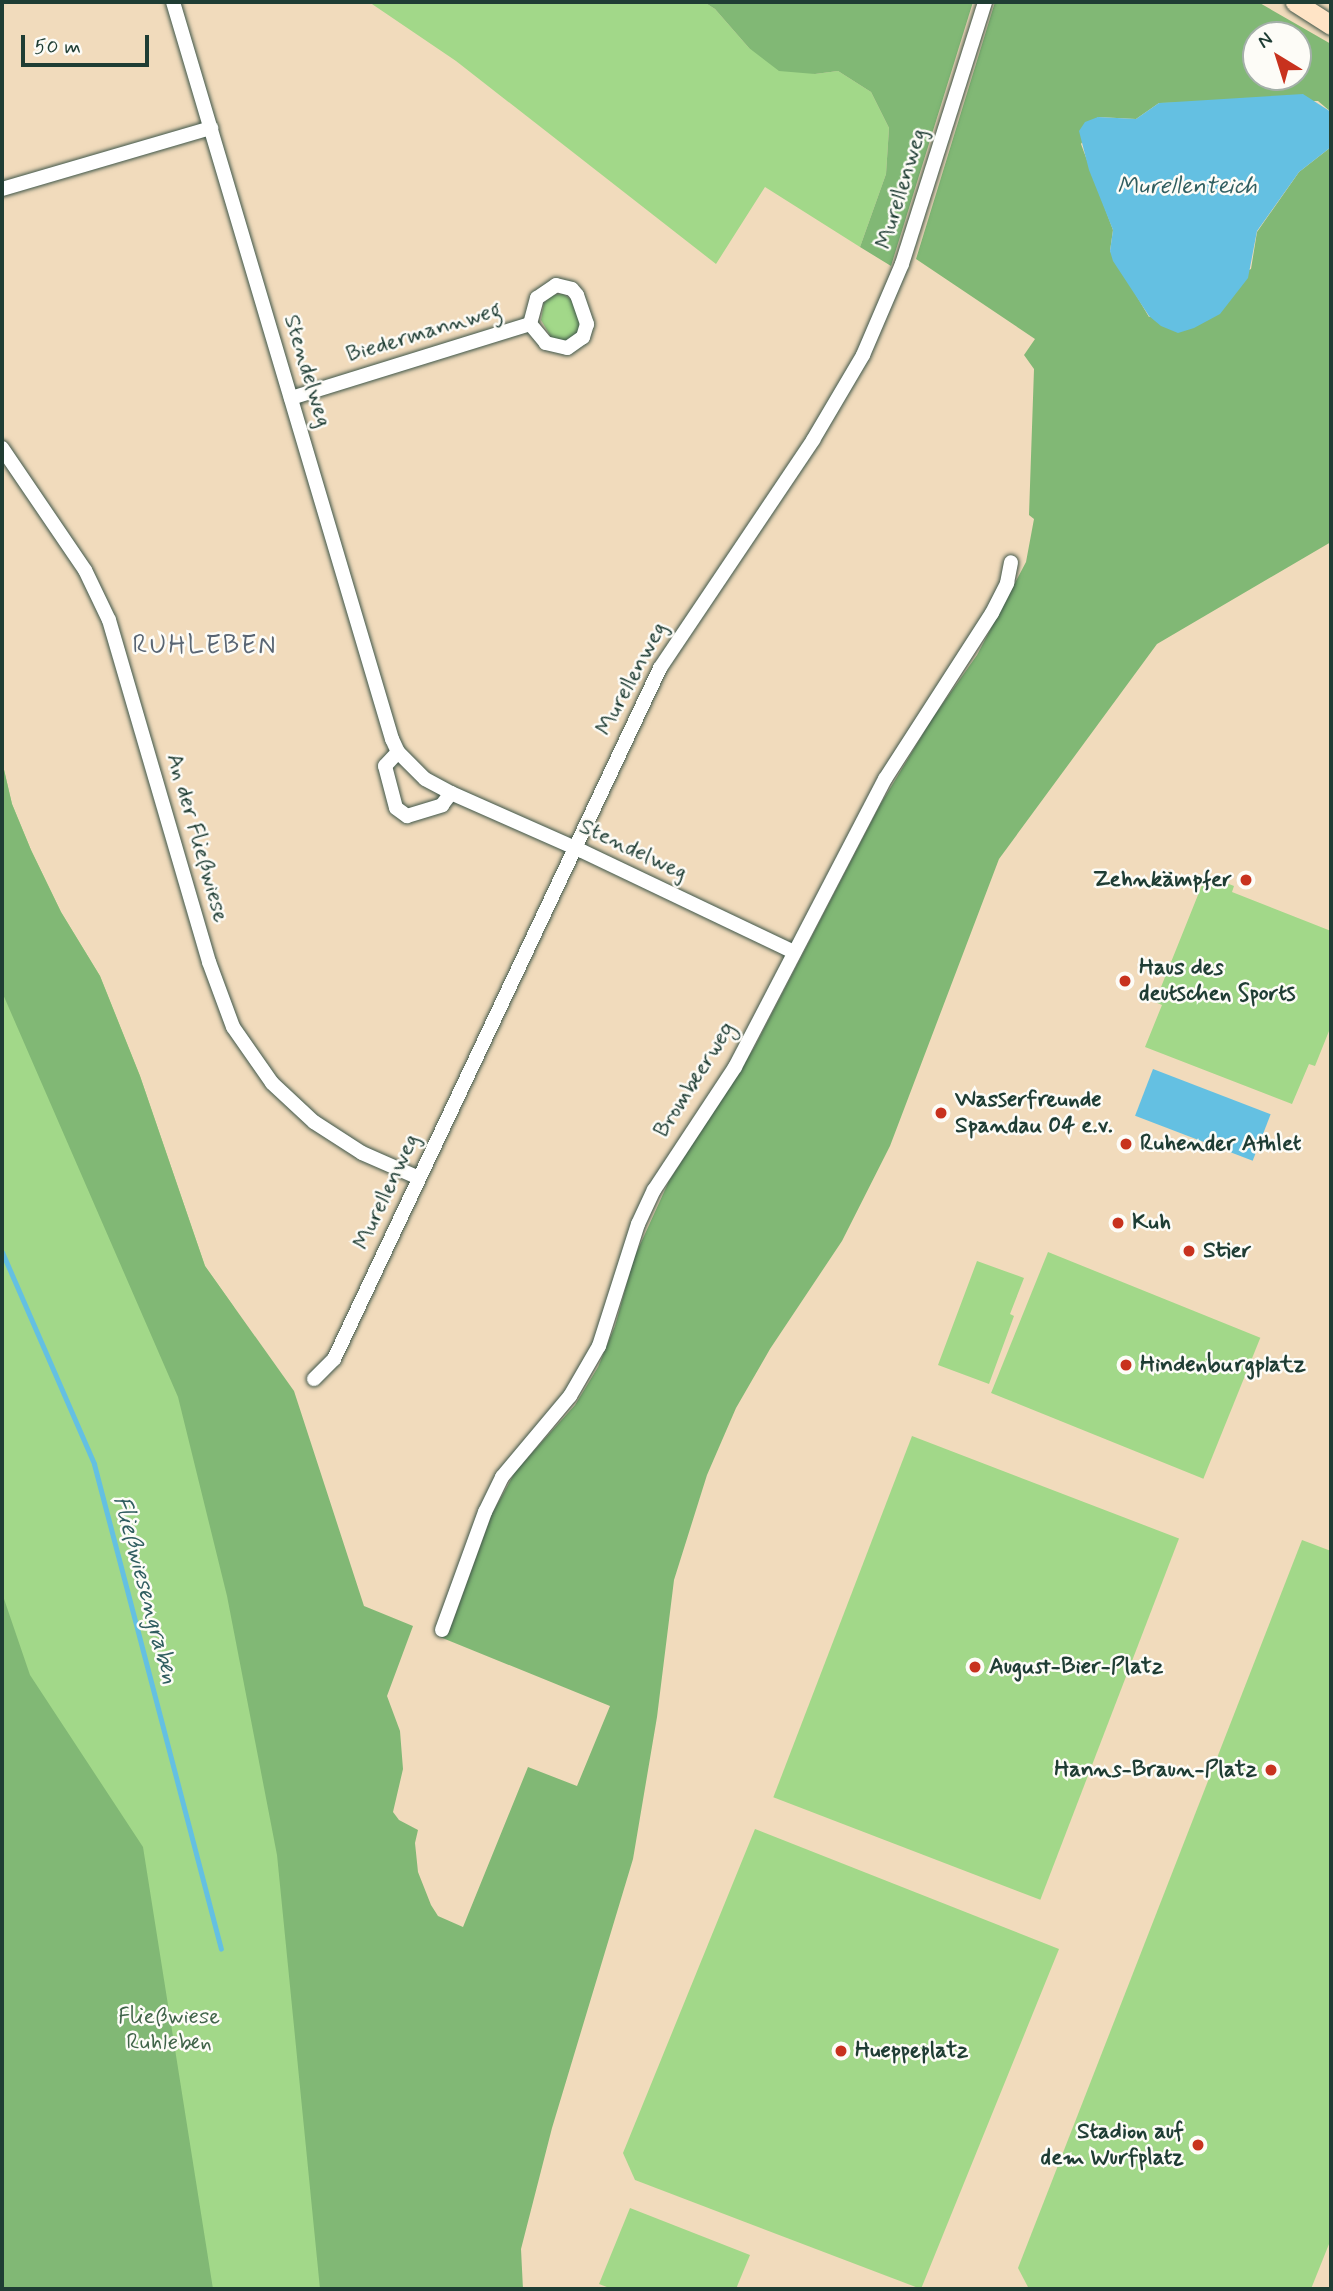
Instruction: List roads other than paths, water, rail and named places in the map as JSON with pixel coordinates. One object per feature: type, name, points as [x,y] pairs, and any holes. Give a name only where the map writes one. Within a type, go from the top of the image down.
[{"type":"street","name":"Stendelweg","points":[[173,2],[392,740],[398,752],[425,779],[451,793],[574,847],[794,952]]},
{"type":"street","name":"Murellenweg","points":[[314,1379],[334,1359],[660,668],[813,440],[863,355],[902,264],[985,2]]},
{"type":"street","points":[[1295,2],[1331,25]]},
{"type":"street","points":[[2,189],[211,128]]},
{"type":"street","name":"Biedermannweg","points":[[556,285],[572,289],[578,295],[587,324],[579,343],[559,348],[546,343],[530,324],[537,298],[556,285]]},
{"type":"street","name":"Biedermannweg","points":[[291,398],[530,324]]},
{"type":"street","name":"An der Fließwiese","points":[[2,448],[85,570],[109,620],[220,996],[233,1027],[272,1083],[314,1122],[362,1153],[419,1178]]},
{"type":"street","name":"Brombeerweg","points":[[442,1630],[485,1512],[502,1477],[570,1396],[599,1346],[638,1224],[654,1190],[735,1067],[885,779],[924,716],[965,659],[992,613],[1007,583],[1011,562]]},
{"type":"street","points":[[398,752],[385,766],[396,808],[407,816],[442,805],[451,793]]},
{"type":"water","name":"Murellenteich","points":[[1303,94],[1331,112],[1331,147],[1299,172],[1257,231],[1248,278],[1220,314],[1178,333],[1161,326],[1149,316],[1113,261],[1110,251],[1113,230],[1089,170],[1079,131],[1085,122],[1098,117],[1136,119],[1159,103]]},
{"type":"water","points":[[1153,1069],[1271,1114],[1253,1161],[1135,1116]]},
{"type":"waterway","name":"Fließwiesengraben","points":[[2,1252],[94,1464],[221,1949]]},
{"type":"place","name":"Zehnkämpfer","points":[[1246,880]]},
{"type":"place","name":"Haus des deutschen Sports","points":[[1125,981]]},
{"type":"place","name":"Wasserfreunde Spandau 04 e.v.","points":[[941,1113]]},
{"type":"place","name":"Ruhender Athlet","points":[[1126,1144]]},
{"type":"place","name":"Kuh","points":[[1118,1223]]},
{"type":"place","name":"Stier","points":[[1189,1251]]},
{"type":"place","name":"Hindenburgplatz","points":[[1126,1365]]},
{"type":"place","name":"August-Bier-Platz","points":[[975,1667]]},
{"type":"place","name":"Hanns-Braun-Platz","points":[[1271,1770]]},
{"type":"place","name":"Hueppeplatz","points":[[841,2051]]},
{"type":"place","name":"Stadion auf dem Wurfplatz","points":[[1198,2145]]},
{"type":"district","name":"RUHLEBEN","points":[[205,647]]},
{"type":"park label","name":"Fließwiese Ruhleben","points":[[169,2030]]}]
